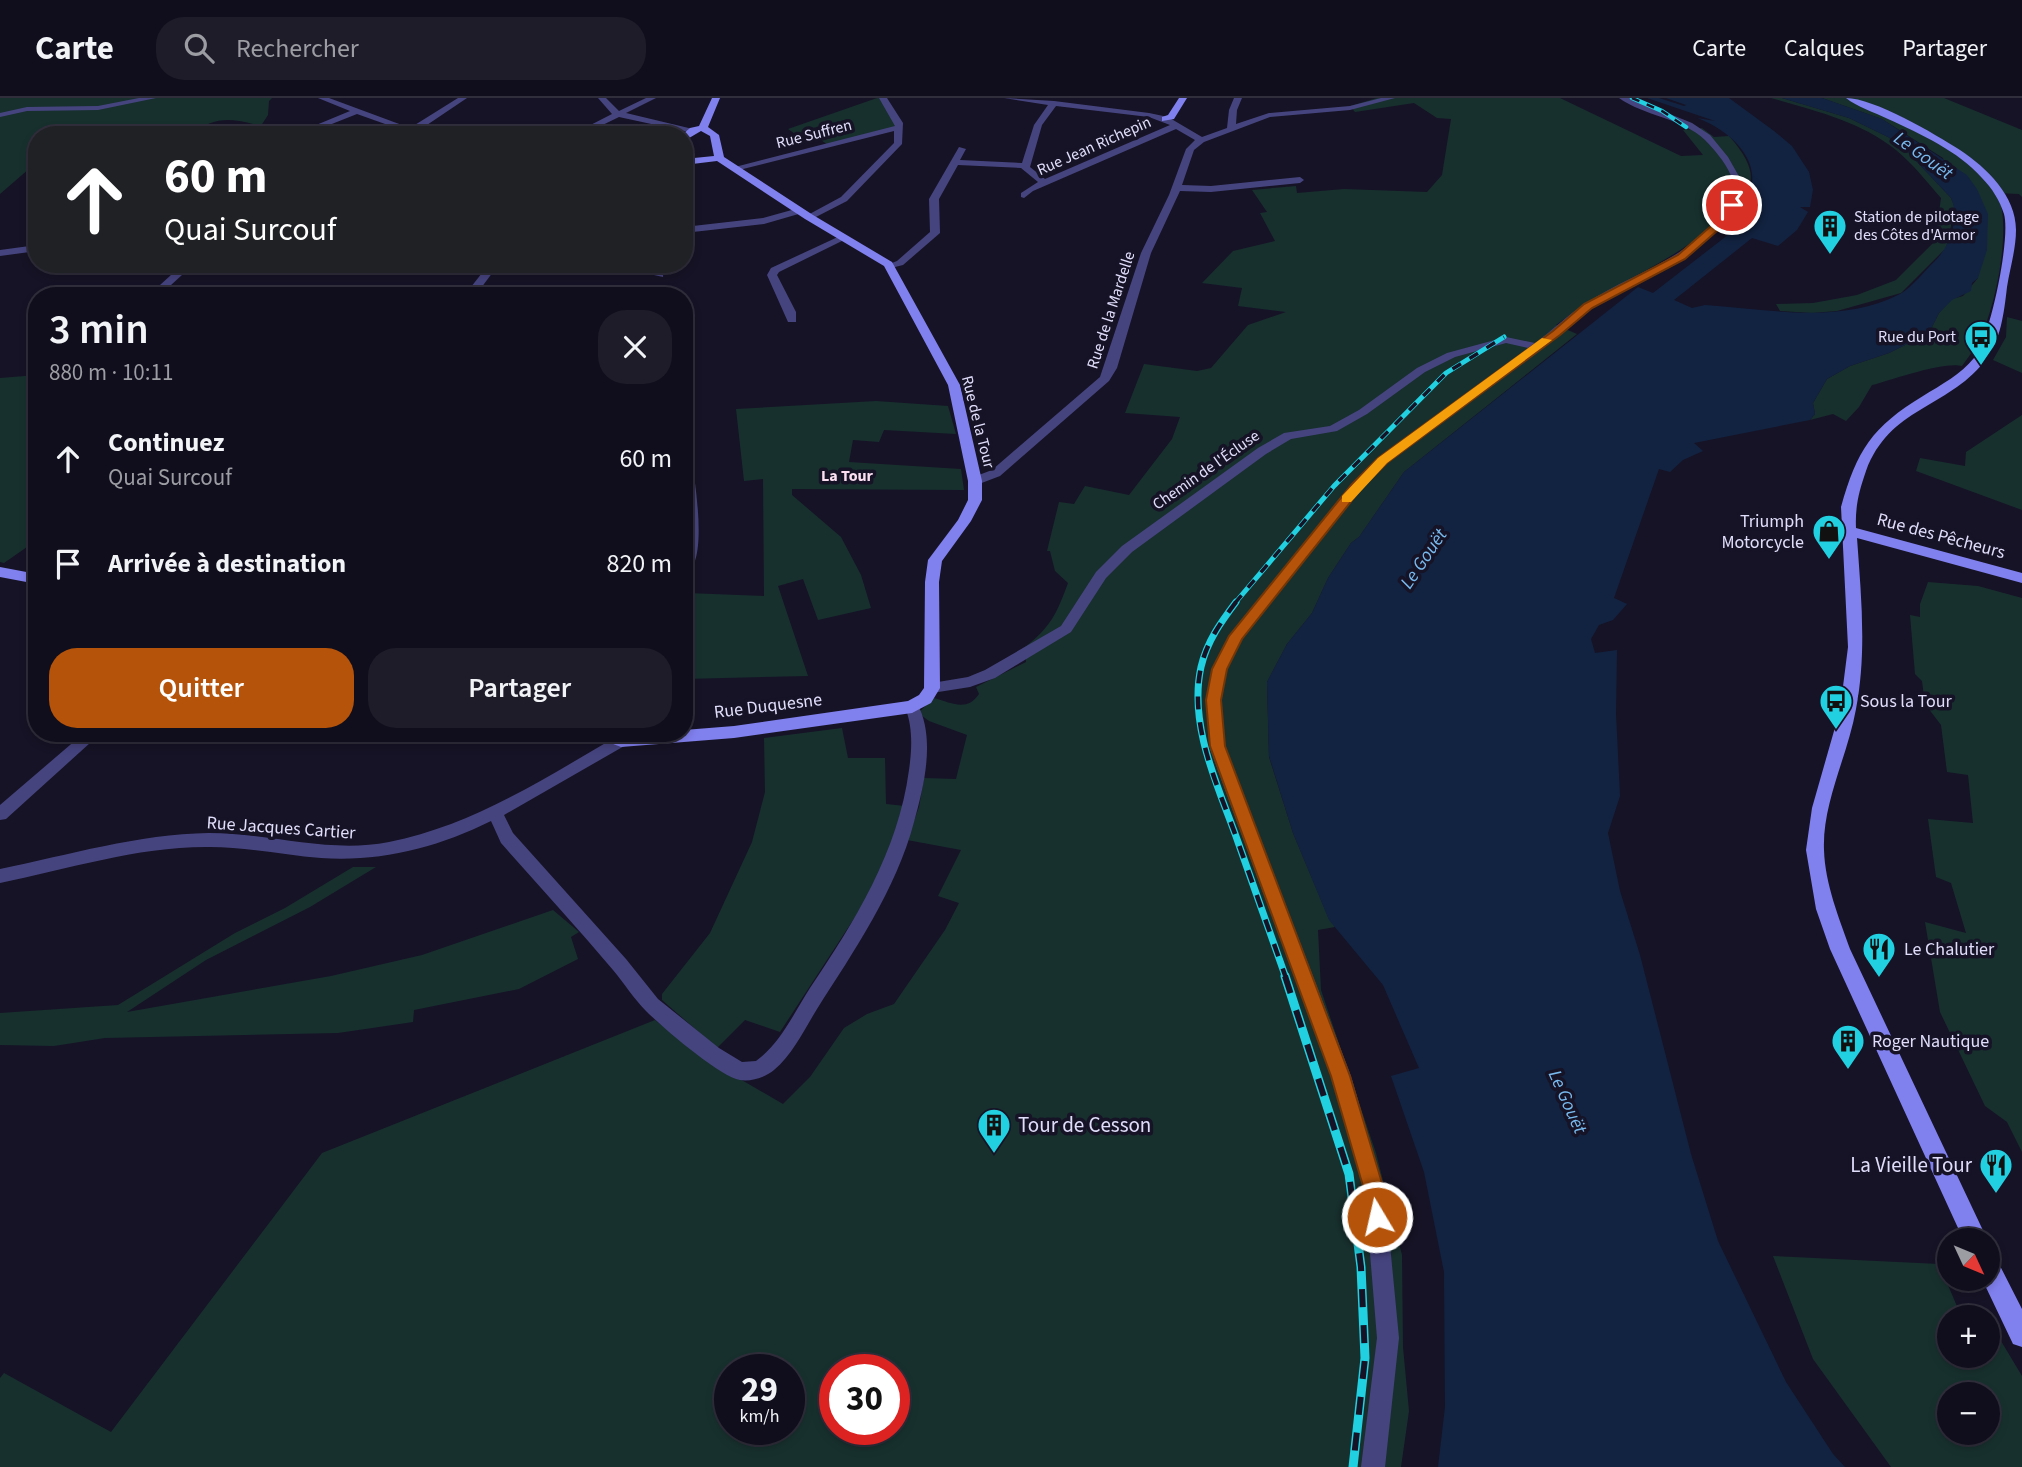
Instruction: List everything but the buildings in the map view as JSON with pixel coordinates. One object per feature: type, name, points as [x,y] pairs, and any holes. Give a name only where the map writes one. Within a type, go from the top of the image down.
[{"type":"street","points":[[0,115],[27,109],[98,108],[152,98]]},
{"type":"street","points":[[322,98],[398,126]]},
{"type":"street","points":[[419,126],[463,98]]},
{"type":"street","points":[[602,98],[617,114],[682,126]]},
{"type":"street","points":[[593,126],[652,98]]},
{"type":"street","points":[[693,132],[698,129],[716,98]]},
{"type":"street","points":[[693,229],[804,214],[844,199],[898,145],[899,127],[883,98]]},
{"type":"street","points":[[1008,98],[1165,119],[1206,138],[1277,113],[1342,109],[1391,98]]},
{"type":"street","points":[[1165,119],[1171,117],[1183,98]]},
{"type":"street","points":[[1231,129],[1233,110],[1238,98]]},
{"type":"street","points":[[1373,1467],[1388,1338],[1375,1193],[1341,1076],[1217,746],[1214,700],[1220,669],[1236,636],[1357,486],[1383,460],[1603,296],[1669,264],[1692,249],[1732,205],[1738,189],[1738,180],[1725,159],[1696,128],[1623,98]]},
{"type":"street","points":[[1850,98],[1932,137],[1971,164],[1997,189],[2009,216],[2010,233],[1995,330],[1988,347],[1964,375],[1901,415],[1879,435],[1860,466],[1852,489],[1848,507],[1856,647],[1847,709],[1821,808],[1815,850],[1831,925],[1840,949],[1970,1228]]},
{"type":"street","points":[[1044,183],[1029,174],[1025,166],[1038,125],[1054,103]]},
{"type":"street","points":[[319,126],[357,111]]},
{"type":"street","name":"Rue Jean Richepin","points":[[1024,195],[1044,183],[1179,126]]},
{"type":"street","name":"Rue Suffren","points":[[735,168],[899,127]]},
{"type":"street","points":[[693,128],[714,135],[719,158],[693,162]]},
{"type":"street","name":"Rue de la Mardelle","points":[[975,481],[996,473],[1105,379],[1111,369],[1146,253],[1177,188],[1190,149],[1206,138]]},
{"type":"street","points":[[891,267],[900,264],[934,233],[934,199],[962,149]]},
{"type":"street","name":"Rue de la Tour","points":[[719,158],[891,267],[954,385],[975,481],[975,500],[965,520],[935,560],[932,582],[932,688]]},
{"type":"street","points":[[955,162],[1025,166]]},
{"type":"street","points":[[1177,188],[1211,189],[1300,180]]},
{"type":"street","points":[[792,320],[791,312],[772,275],[775,270],[843,238]]},
{"type":"street","points":[[0,253],[28,248]]},
{"type":"street","points":[[163,287],[179,273]]},
{"type":"street","points":[[476,287],[487,273]]},
{"type":"street","name":"Chemin de l'Écluse","points":[[932,688],[970,682],[990,674],[1066,629],[1101,575],[1127,548],[1262,451],[1288,436],[1333,429],[1363,412],[1421,370],[1451,355],[1527,334],[1556,333]]},
{"type":"street","points":[[1506,340],[1526,343],[1535,348]]},
{"type":"street","name":"Rue des Pêcheurs","points":[[1850,531],[2022,578]]},
{"type":"street","points":[[0,572],[28,577]]},
{"type":"street","points":[[495,814],[507,838],[652,1005],[712,1054],[740,1071],[761,1068],[784,1045],[861,924],[896,853],[916,789],[919,749],[917,716],[912,707],[925,699],[932,688]]},
{"type":"street","name":"Rue Duquesne","points":[[693,734],[734,732],[912,707]]},
{"type":"street","points":[[0,814],[84,742]]},
{"type":"street","name":"Rue Jacques Cartier","points":[[0,876],[157,845],[210,841],[357,853],[387,850],[418,842],[495,814],[614,742]]},
{"type":"street","points":[[2000,1290],[2022,1335]]},
{"type":"green space","points":[[0,98],[272,98],[269,101],[268,115],[261,126],[235,120],[220,120],[204,126],[28,126],[28,170],[0,194]]},
{"type":"green space","points":[[883,98],[899,127],[828,145],[811,133],[798,136],[788,129]]},
{"type":"green space","points":[[1377,98],[1560,98],[1681,156],[1703,155],[1683,130],[1702,128],[1714,137],[1729,136],[1747,162],[1750,172],[1748,192],[1724,228],[1714,225],[1675,253],[1575,311],[1556,325],[1577,334],[1404,472],[1328,578],[1312,613],[1287,644],[1267,682],[1269,757],[1293,833],[1329,919],[1335,927],[1318,930],[1321,990],[1376,1153],[1402,1255],[1403,1347],[1409,1411],[1401,1467],[0,1467],[0,1378],[4,1373],[111,1432],[322,1153],[655,1020],[709,1061],[783,1104],[810,1077],[844,1028],[867,1014],[894,1004],[945,930],[959,903],[938,896],[961,850],[907,840],[919,807],[924,778],[956,779],[967,735],[929,721],[918,713],[934,698],[959,705],[969,703],[979,694],[976,687],[1026,662],[1025,647],[1052,619],[1068,583],[1055,571],[1050,551],[1047,551],[1059,502],[1074,504],[1085,486],[1129,495],[1172,439],[1180,417],[1125,413],[1144,364],[1197,371],[1211,368],[1248,325],[1286,312],[1238,306],[1242,288],[1202,283],[1233,251],[1275,241],[1260,213],[1267,212],[1252,190],[1296,186],[1297,193],[1344,189],[1427,192],[1442,175],[1451,119],[1437,118],[1414,103],[1355,112],[1350,106]]},
{"type":"green space","points":[[1771,98],[1782,98],[1849,118],[1888,137],[1904,148],[1951,198],[1955,208],[1946,248],[1901,293],[1837,311],[1780,311],[1776,304],[1813,303],[1857,295],[1896,280],[1935,241],[1941,198],[1896,150],[1867,131],[1837,118]]},
{"type":"green space","points":[[1822,98],[1944,98],[2022,130],[2022,197],[2019,194],[1997,193],[2003,223],[2001,261],[1989,315],[1974,348],[1962,366],[1930,368],[1872,385],[1859,407],[1846,421],[1833,414],[1810,420],[1815,414],[1813,403],[1827,379],[1850,366],[1889,353],[1929,333],[1939,313],[1952,299],[1963,296],[1978,278],[1943,158],[1882,119]]},
{"type":"green space","points":[[2007,317],[2022,321],[2022,373],[1993,360],[2006,337]]},
{"type":"green space","points":[[28,376],[28,546],[4,563],[0,562],[0,378]]},
{"type":"green space","points":[[876,401],[948,406],[956,434],[884,430],[879,442],[853,440],[849,462],[961,469],[964,490],[792,489],[792,495],[841,537],[861,575],[871,608],[818,620],[803,579],[778,586],[808,676],[693,679],[693,593],[764,596],[763,479],[744,481],[736,409]]},
{"type":"green space","points":[[2022,415],[2022,510],[1916,471],[1920,458],[1965,466],[1966,452]]},
{"type":"green space","points":[[1928,582],[1978,586],[2022,598],[2022,1152],[2007,1122],[1985,1106],[1940,1012],[1925,922],[1966,933],[1951,883],[1936,877],[1928,819],[1973,823],[1968,775],[1947,772],[1941,725],[1925,704],[1922,681],[1915,674],[1910,615],[1920,617],[1920,604]]},
{"type":"green space","points":[[842,728],[848,758],[885,758],[886,804],[905,806],[894,842],[868,897],[780,1032],[745,1020],[717,1048],[662,1000],[662,994],[710,933],[752,842],[765,792],[764,738]]},
{"type":"green space","points":[[353,867],[376,867],[310,907],[206,960],[127,1012],[331,976],[422,955],[553,910],[579,932],[571,937],[578,959],[519,989],[414,1010],[413,1022],[338,1033],[105,1038],[54,1046],[0,1045],[0,1013],[118,1005],[235,933],[285,908]]},
{"type":"green space","points":[[1773,1256],[1937,1264],[1937,1292],[1951,1292],[1956,1305],[1937,1305],[1937,1368],[2000,1368],[2000,1339],[2022,1376],[2022,1467],[1891,1467],[1813,1359]]},
{"type":"water","name":"Le Gouët","points":[[1647,98],[1659,98],[1684,106],[1686,105],[1666,98],[1729,98],[1792,146],[1809,172],[1813,190],[1810,207],[1800,207],[1808,212],[1797,230],[1778,246],[1752,238],[1674,300],[1692,308],[1705,305],[1804,313],[1854,309],[1877,304],[1909,287],[1940,255],[1949,240],[1954,223],[1951,198],[1904,148],[1849,118],[1782,98],[1822,98],[1882,119],[1967,175],[1977,189],[1988,214],[1987,250],[1978,278],[1972,283],[1971,291],[1952,300],[1939,313],[1929,333],[1889,353],[1850,366],[1827,379],[1813,403],[1815,414],[1810,420],[1694,443],[1703,451],[1683,460],[1670,472],[1659,469],[1614,598],[1627,604],[1613,620],[1599,625],[1591,639],[1595,653],[1617,650],[1616,714],[1620,796],[1608,833],[1620,891],[1640,955],[1691,1154],[1718,1241],[1786,1382],[1833,1454],[1845,1467],[1438,1467],[1445,1407],[1444,1272],[1424,1172],[1391,1076],[1419,1068],[1383,985],[1329,920],[1293,833],[1269,756],[1267,682],[1287,644],[1312,613],[1328,578],[1404,472],[1638,287],[1653,293],[1733,231],[1724,228],[1750,191],[1751,167],[1746,156],[1719,129],[1697,118],[1715,121]]},
{"type":"railway","points":[[1632,98],[1662,111],[1686,127]]},
{"type":"railway","points":[[1235,603],[1334,486],[1446,373],[1504,337]]},
{"type":"railway","points":[[1236,602],[1215,632],[1207,649],[1198,689],[1199,712],[1202,734],[1215,778],[1286,978]]},
{"type":"railway","points":[[1285,976],[1349,1174],[1361,1267],[1365,1358],[1353,1467]]},
{"type":"slow traffic","points":[[1347,499],[1383,460],[1546,340]]},
{"type":"place","name":"Station de pilotage des Côtes d'Armor","points":[[1830,256]]},
{"type":"place","name":"Rue du Port","points":[[1981,367]]},
{"type":"place","name":"Triumph Motorcycle","points":[[1829,561]]},
{"type":"place","name":"Sous la Tour","points":[[1836,731]]},
{"type":"place","name":"Le Chalutier","points":[[1879,979]]},
{"type":"place","name":"Roger Nautique","points":[[1848,1071]]},
{"type":"place","name":"Tour de Cesson","points":[[994,1155]]},
{"type":"place","name":"La Vieille Tour","points":[[1996,1195]]},
{"type":"district","name":"La Tour","points":[[847,476]]},
{"type":"route","points":[[1377,1217],[1375,1193],[1341,1076],[1217,746],[1214,700],[1220,669],[1236,636],[1357,486],[1383,460],[1556,333],[1588,306],[1616,289],[1682,257],[1714,228],[1732,205]]}]
